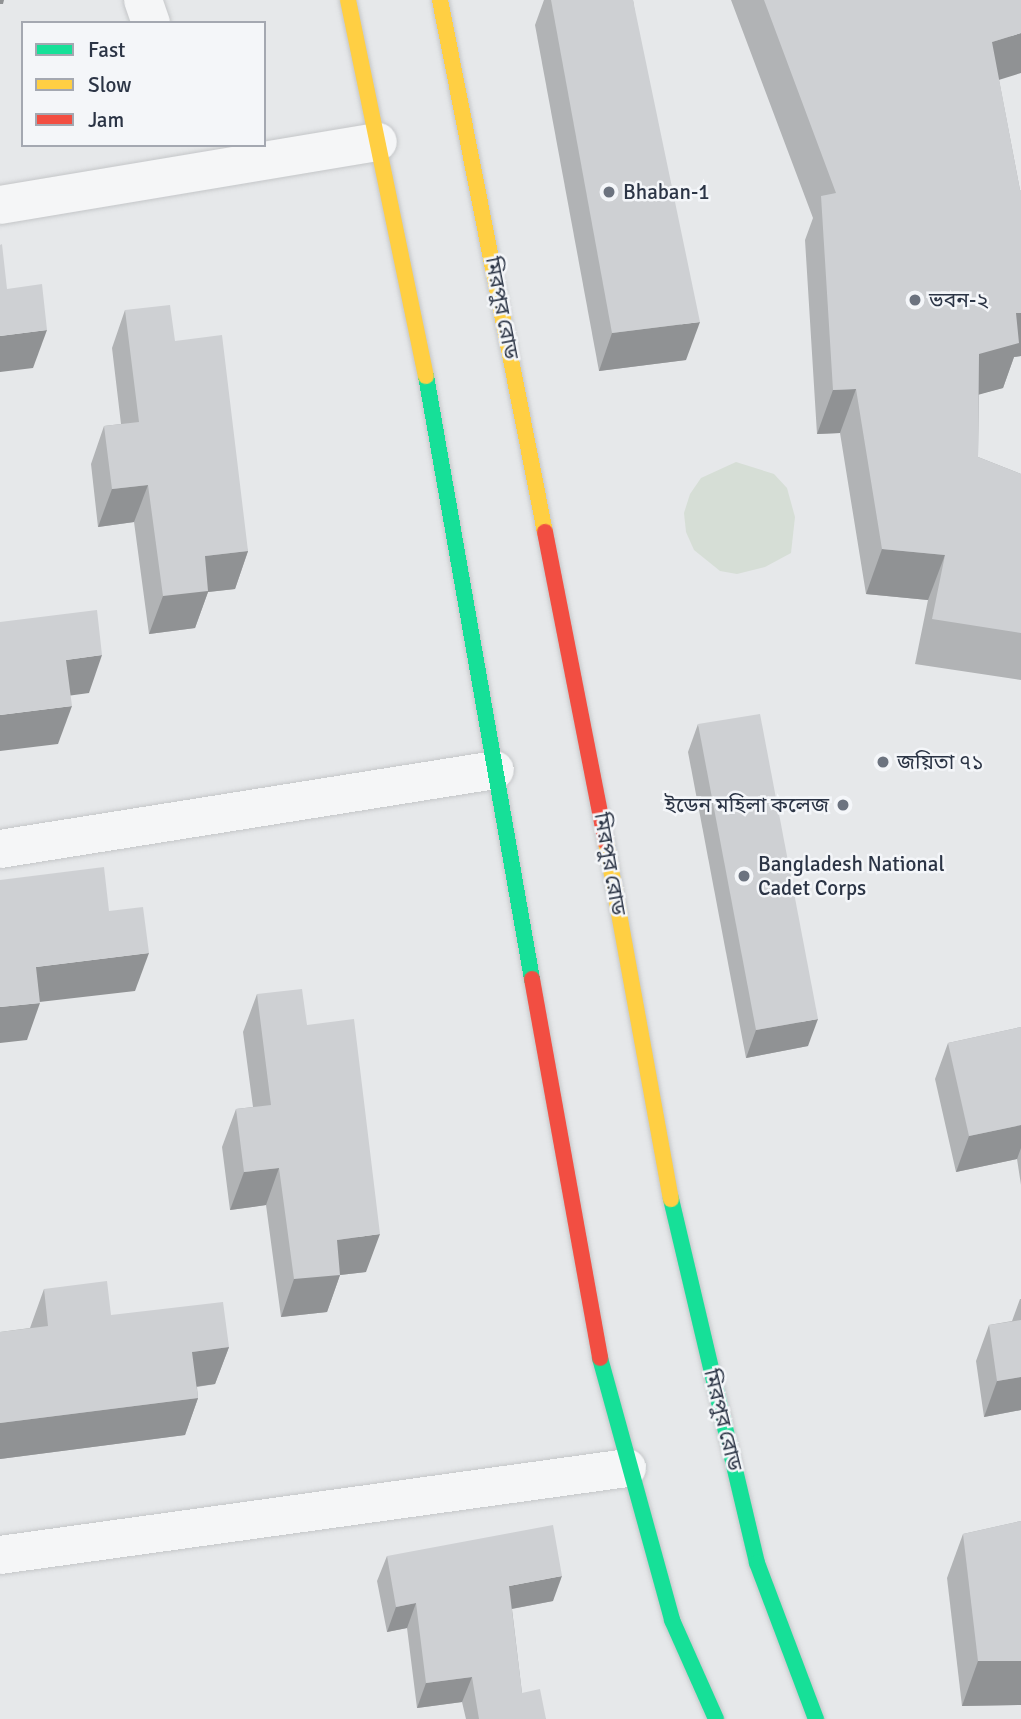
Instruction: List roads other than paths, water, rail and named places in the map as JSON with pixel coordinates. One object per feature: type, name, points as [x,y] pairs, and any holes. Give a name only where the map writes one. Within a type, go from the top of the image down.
[{"type":"main road","points":[[348,0],[431,400],[594,1336],[627,1468],[672,1620],[716,1719]]},
{"type":"main road","name":"মিরপুর রোড","points":[[440,0],[601,814],[657,1140],[757,1563],[816,1719]]},
{"type":"street","points":[[144,0],[150,21]]},
{"type":"street","points":[[0,205],[197,158],[378,142]]},
{"type":"street","points":[[0,849],[495,770]]},
{"type":"street","points":[[0,1555],[627,1468]]},
{"type":"place","name":"Bhaban-1","points":[[609,192]]},
{"type":"place","name":"ভবন-২","points":[[915,300]]},
{"type":"place","name":"জয়িতা ৭১","points":[[883,762]]},
{"type":"place","name":"ইডেন মহিলা কলেজ","points":[[843,805]]},
{"type":"place","name":"Bangladesh National Cadet Corps","points":[[744,876]]}]
